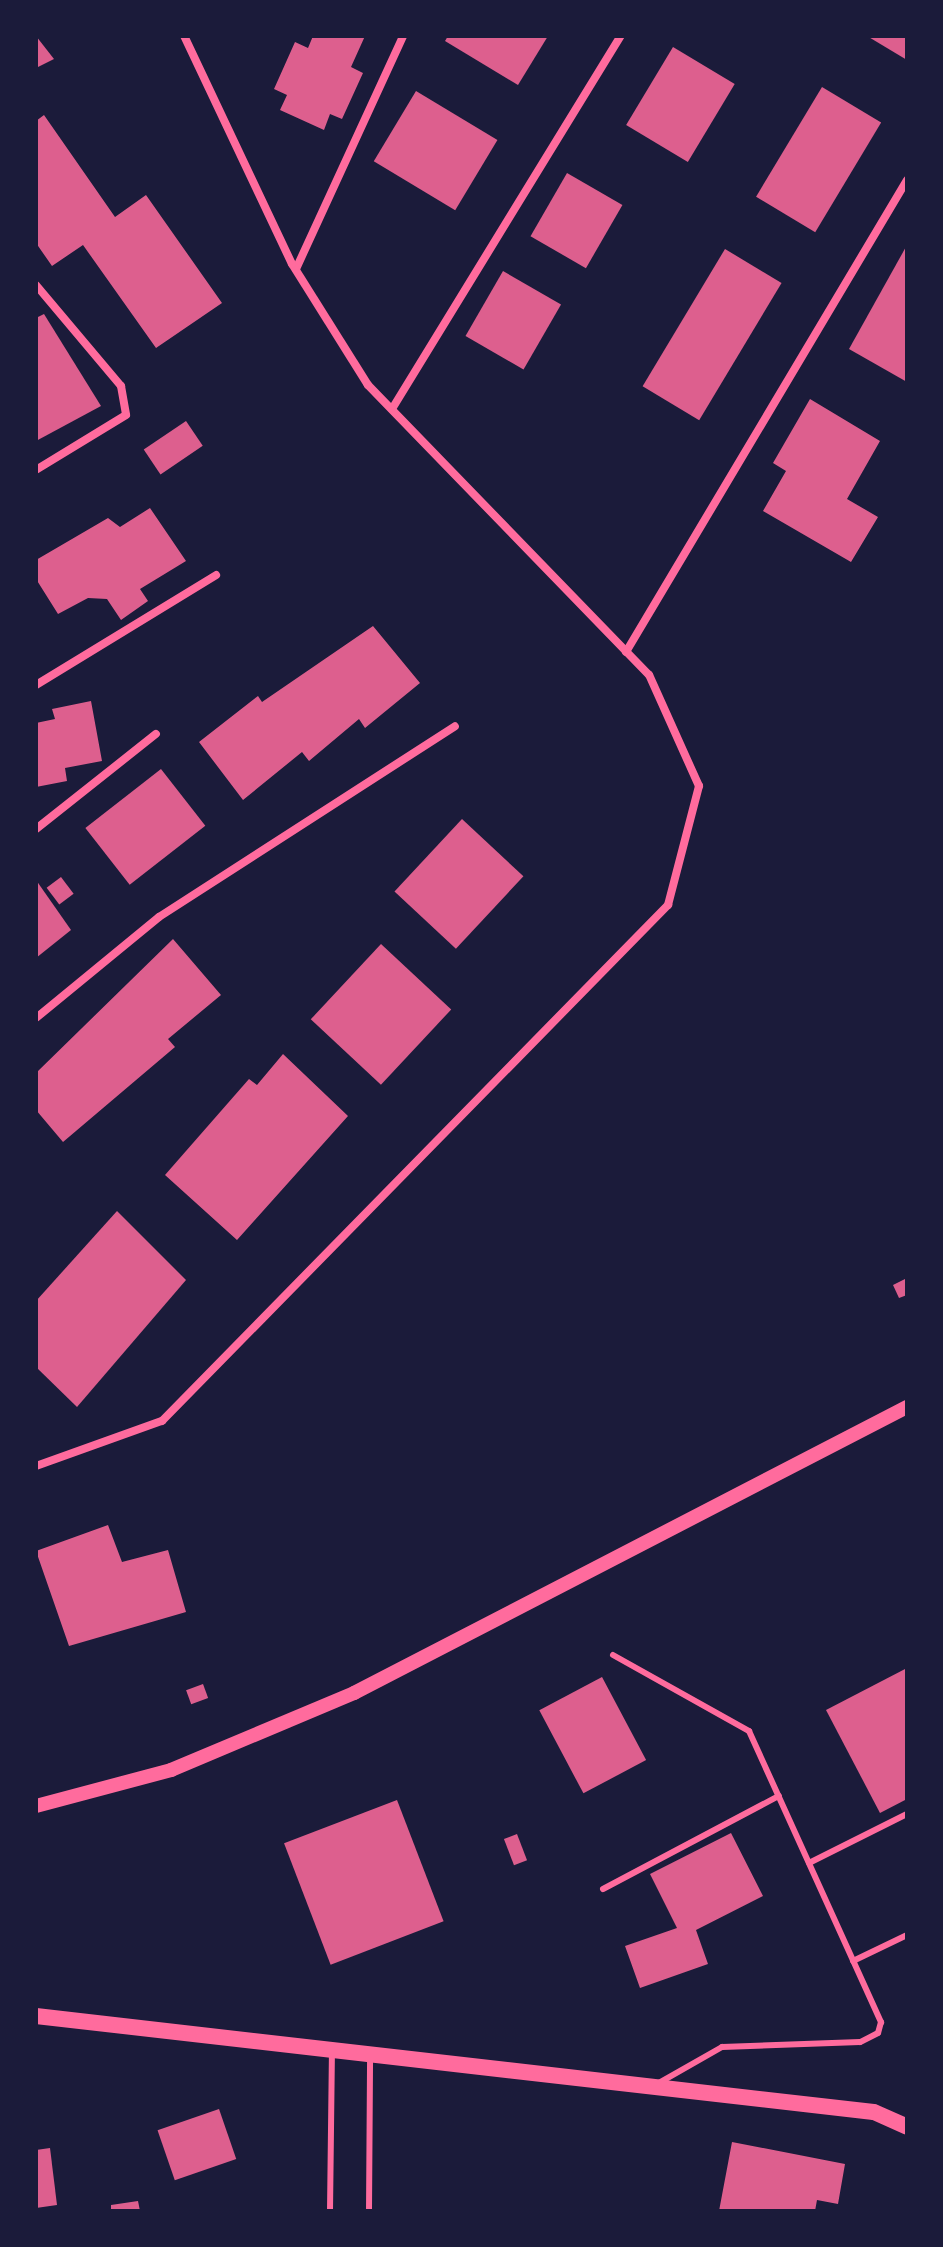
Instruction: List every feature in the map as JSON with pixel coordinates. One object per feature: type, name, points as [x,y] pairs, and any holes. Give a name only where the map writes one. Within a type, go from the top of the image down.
[{"type":"main road","points":[[36,2016],[874,2112],[907,2127]]},
{"type":"street","points":[[36,1466],[162,1421],[668,905],[699,786],[649,675],[368,385],[296,269],[184,36]]},
{"type":"street","points":[[296,269],[403,36]]},
{"type":"street","points":[[392,409],[621,36]]},
{"type":"street","points":[[626,652],[907,180]]},
{"type":"street","points":[[36,285],[121,386],[126,415],[36,470]]},
{"type":"street","points":[[36,685],[216,575]]},
{"type":"street","points":[[36,1018],[159,917],[455,726]]},
{"type":"street","points":[[36,829],[156,734]]},
{"type":"street","points":[[36,1806],[171,1770],[354,1693],[907,1407]]},
{"type":"lane","points":[[613,1655],[749,1731],[881,2022],[878,2033],[860,2042],[722,2047],[653,2087]]},
{"type":"lane","points":[[603,1889],[779,1796]]},
{"type":"lane","points":[[809,1863],[907,1814]]},
{"type":"lane","points":[[853,1961],[907,1935]]},
{"type":"lane","points":[[330,2211],[332,2050]]},
{"type":"lane","points":[[369,2211],[370,2054]]},
{"type":"building","points":[[36,36],[54,59],[36,68]]},
{"type":"building","points":[[313,36],[365,36],[351,67],[363,73],[342,119],[330,114],[324,130],[280,110],[287,95],[274,89],[295,42],[308,48]]},
{"type":"building","points":[[448,36],[548,36],[518,85],[445,41]]},
{"type":"building","points":[[867,36],[907,36],[907,60]]},
{"type":"building","points":[[673,47],[735,84],[688,162],[626,125]]},
{"type":"building","points":[[822,87],[881,123],[815,232],[756,197]]},
{"type":"building","points":[[416,91],[497,140],[455,210],[374,161]]},
{"type":"building","points":[[44,115],[115,217],[146,195],[222,303],[156,348],[83,245],[52,266],[36,243],[36,121]]},
{"type":"building","points":[[567,173],[622,205],[586,268],[530,236]]},
{"type":"building","points":[[907,245],[907,382],[849,349]]},
{"type":"building","points":[[725,249],[782,283],[699,420],[643,386]]},
{"type":"building","points":[[503,271],[561,304],[524,369],[466,336]]},
{"type":"building","points":[[44,314],[101,406],[36,441],[36,318]]},
{"type":"building","points":[[810,399],[880,441],[847,499],[878,517],[851,562],[763,511],[786,471],[773,463]]},
{"type":"building","points":[[186,421],[203,446],[160,474],[144,450]]},
{"type":"building","points":[[150,508],[186,561],[140,589],[148,601],[121,620],[107,599],[88,598],[58,614],[36,579],[36,560],[108,518],[120,527]]},
{"type":"building","points":[[373,626],[420,683],[365,728],[359,719],[309,761],[302,752],[243,800],[199,742],[258,696],[262,702]]},
{"type":"building","points":[[91,701],[102,761],[65,768],[67,781],[36,787],[36,723],[55,719],[52,709]]},
{"type":"building","points":[[161,769],[205,826],[130,885],[85,828]]},
{"type":"building","points":[[462,819],[523,876],[456,949],[394,891]]},
{"type":"building","points":[[61,877],[74,894],[59,905],[47,888]]},
{"type":"building","points":[[36,880],[71,930],[36,958]]},
{"type":"building","points":[[173,939],[221,995],[168,1039],[175,1047],[63,1142],[36,1110],[36,1073]]},
{"type":"building","points":[[381,944],[451,1009],[381,1085],[311,1019]]},
{"type":"building","points":[[283,1054],[348,1116],[237,1240],[165,1175],[249,1079],[257,1085]]},
{"type":"building","points":[[117,1211],[186,1280],[77,1407],[36,1367],[36,1301]]},
{"type":"building","points":[[907,1278],[907,1295],[899,1298],[893,1285]]},
{"type":"building","points":[[108,1525],[122,1562],[168,1550],[186,1612],[69,1646],[36,1551]]},
{"type":"building","points":[[907,1668],[907,1799],[880,1813],[826,1710]]},
{"type":"building","points":[[602,1677],[646,1760],[583,1793],[539,1710]]},
{"type":"building","points":[[203,1684],[208,1698],[191,1704],[186,1690]]},
{"type":"building","points":[[397,1800],[444,1921],[331,1965],[284,1843]]},
{"type":"building","points":[[731,1833],[763,1896],[696,1930],[708,1964],[640,1988],[625,1946],[677,1928],[650,1874]]},
{"type":"building","points":[[517,1834],[527,1860],[514,1865],[504,1839]]},
{"type":"building","points":[[219,2109],[236,2159],[175,2180],[158,2130]]},
{"type":"building","points":[[732,2142],[845,2164],[838,2204],[817,2200],[815,2211],[719,2211]]},
{"type":"building","points":[[50,2148],[57,2205],[36,2208],[36,2150]]},
{"type":"building","points":[[138,2201],[140,2211],[111,2211],[111,2205]]}]
